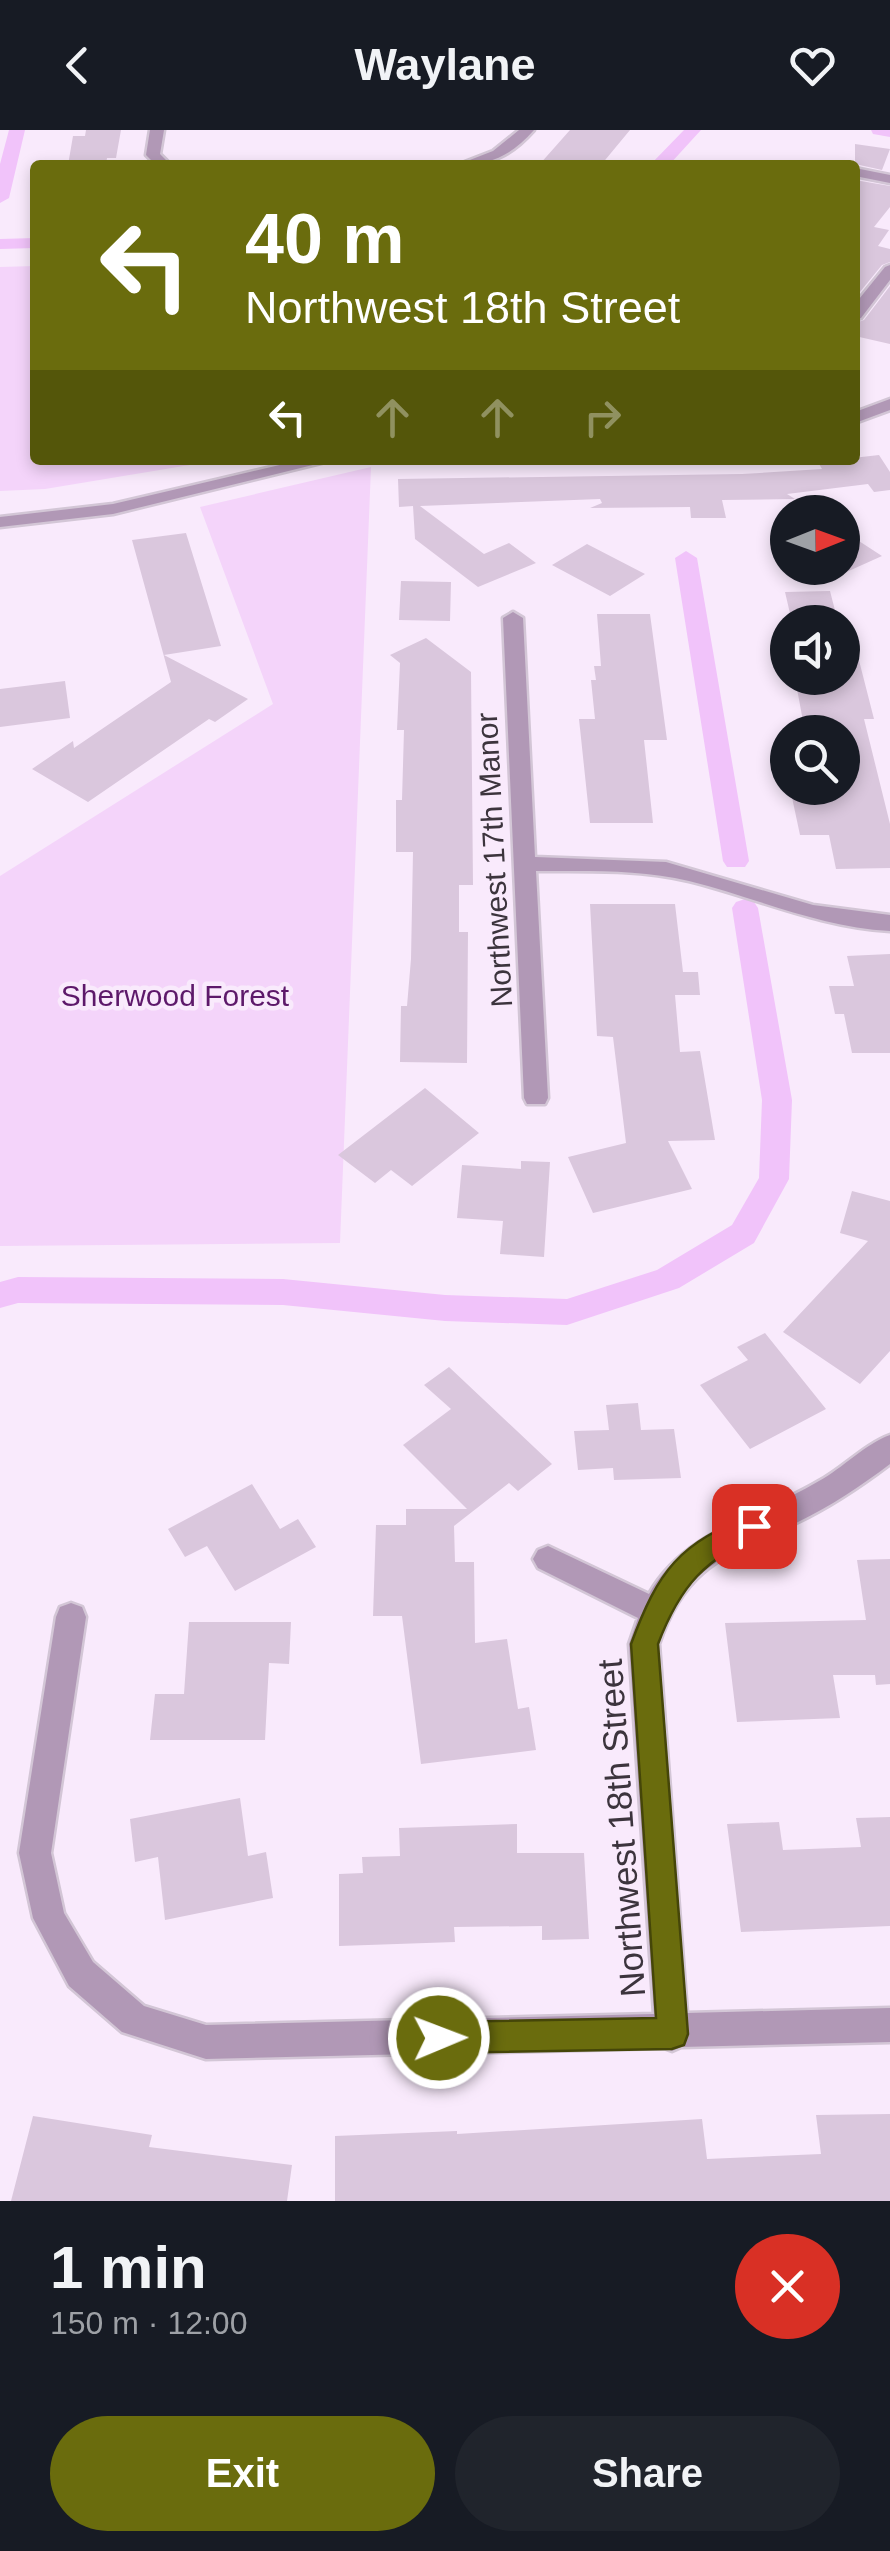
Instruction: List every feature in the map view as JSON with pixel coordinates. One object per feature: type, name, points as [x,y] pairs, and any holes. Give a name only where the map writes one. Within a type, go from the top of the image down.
[{"type":"street","points":[[157,130],[153,155],[158,160]]},
{"type":"street","points":[[491,160],[527,130]]},
{"type":"street","points":[[860,173],[890,179]]},
{"type":"street","points":[[860,309],[890,270]]},
{"type":"street","points":[[860,416],[890,404]]},
{"type":"street","points":[[0,522],[113,509],[302,465]]},
{"type":"street","name":"Northwest 17th Manor","points":[[513,618],[536,1098]]},
{"type":"street","points":[[523,864],[642,865],[688,873],[802,911],[890,923]]},
{"type":"street","name":"Northwest 18th Street","points":[[672,2034],[644,1644],[662,1597],[686,1566],[722,1539],[857,1475],[890,1448]]},
{"type":"street","points":[[548,1560],[656,1612]]},
{"type":"street","points":[[71,1617],[35,1853],[49,1918],[81,1974],[134,2020],[206,2042],[672,2034],[890,2025]]},
{"type":"green space","points":[[30,266],[30,465],[190,465],[45,489],[0,491],[0,267]]},
{"type":"green space","name":"Sherwood Forest","points":[[371,467],[340,1243],[0,1246],[0,876],[273,704],[200,507]]},
{"type":"building","points":[[86,130],[121,130],[116,158],[69,160],[73,136],[85,136]]},
{"type":"building","points":[[570,130],[630,130],[605,160],[543,160]]},
{"type":"building","points":[[855,144],[890,149],[882,170],[860,165],[860,160],[855,160]]},
{"type":"building","points":[[860,181],[890,186],[890,207],[874,227],[889,230],[878,246],[890,249],[890,262],[882,265],[860,292]]},
{"type":"building","points":[[890,286],[890,344],[860,337],[860,321]]},
{"type":"building","points":[[879,455],[890,472],[890,490],[874,492],[868,484],[770,495],[770,499],[722,500],[726,518],[691,518],[690,507],[590,508],[602,503],[600,499],[420,506],[484,554],[509,543],[536,563],[478,587],[415,539],[413,506],[399,507],[398,479],[742,474],[822,469],[820,465],[860,465],[860,457]]},
{"type":"building","points":[[186,533],[221,646],[164,655],[248,699],[215,722],[209,719],[88,802],[32,769],[73,741],[74,748],[171,682],[132,540]]},
{"type":"building","points":[[860,542],[882,556],[860,566]]},
{"type":"building","points":[[587,544],[645,574],[610,596],[552,565]]},
{"type":"building","points":[[401,581],[451,582],[450,621],[399,620]]},
{"type":"building","points":[[830,591],[834,605],[788,605],[785,592]]},
{"type":"building","points":[[597,614],[650,614],[667,740],[644,740],[653,823],[590,823],[579,719],[595,719],[591,680],[596,680],[594,666],[601,666]]},
{"type":"building","points":[[426,638],[471,672],[473,885],[459,885],[459,932],[468,932],[467,1063],[400,1062],[401,1006],[407,1006],[411,959],[413,852],[396,852],[396,800],[402,800],[404,730],[397,730],[400,663],[390,655]]},
{"type":"building","points":[[860,664],[874,719],[864,719],[890,824],[890,868],[836,869],[829,835],[800,835],[794,805],[860,805],[860,715],[802,715],[798,695],[860,695]]},
{"type":"building","points":[[65,681],[70,718],[0,727],[0,689]]},
{"type":"building","points":[[590,904],[675,904],[683,972],[698,972],[700,995],[675,995],[680,1052],[700,1051],[715,1140],[668,1141],[692,1189],[593,1213],[568,1157],[626,1143],[613,1037],[597,1036]]},
{"type":"building","points":[[890,954],[890,1053],[852,1053],[844,1014],[835,1014],[829,986],[854,986],[847,956]]},
{"type":"building","points":[[425,1088],[479,1133],[412,1186],[391,1170],[375,1183],[338,1155]]},
{"type":"building","points":[[521,1161],[550,1162],[544,1257],[500,1254],[503,1221],[457,1218],[462,1165],[521,1169]]},
{"type":"building","points":[[852,1191],[890,1201],[890,1351],[860,1384],[783,1332],[868,1241],[840,1233]]},
{"type":"building","points":[[765,1333],[826,1409],[750,1449],[700,1385],[748,1360],[737,1347]]},
{"type":"building","points":[[449,1367],[552,1464],[518,1491],[509,1483],[454,1526],[455,1562],[474,1562],[475,1643],[507,1639],[518,1709],[529,1707],[536,1750],[421,1764],[402,1616],[373,1616],[376,1525],[406,1525],[406,1509],[467,1509],[403,1445],[451,1409],[424,1385]]},
{"type":"building","points":[[638,1403],[641,1430],[674,1429],[681,1478],[614,1480],[613,1468],[578,1470],[574,1431],[609,1430],[606,1405]]},
{"type":"building","points":[[252,1484],[280,1529],[298,1519],[316,1547],[235,1591],[207,1546],[185,1557],[168,1529]]},
{"type":"building","points":[[890,1559],[890,1684],[876,1685],[875,1675],[833,1675],[840,1718],[737,1722],[725,1623],[866,1620],[857,1560]]},
{"type":"building","points":[[189,1622],[291,1622],[289,1664],[269,1663],[265,1740],[150,1740],[155,1694],[184,1694]]},
{"type":"building","points":[[240,1798],[248,1856],[266,1852],[273,1898],[165,1920],[158,1857],[135,1862],[130,1819]]},
{"type":"building","points":[[890,1817],[890,1926],[741,1932],[727,1824],[779,1822],[783,1850],[861,1847],[856,1818]]},
{"type":"building","points":[[517,1824],[517,1853],[584,1853],[589,1939],[542,1940],[542,1926],[454,1927],[455,1942],[339,1946],[339,1874],[363,1873],[362,1857],[400,1856],[399,1828]]},
{"type":"building","points":[[890,2114],[890,2201],[335,2201],[335,2136],[457,2134],[702,2119],[707,2159],[821,2154],[816,2115]]},
{"type":"building","points":[[33,2116],[152,2135],[149,2147],[292,2165],[287,2201],[11,2201]]},
{"type":"waterway","points":[[0,198],[17,130]]},
{"type":"waterway","points":[[664,160],[693,130]]},
{"type":"waterway","points":[[879,130],[890,132]]},
{"type":"waterway","points":[[0,244],[30,243]]},
{"type":"waterway","points":[[686,558],[736,861]]},
{"type":"waterway","points":[[0,1295],[18,1290],[283,1292],[445,1308],[567,1312],[668,1279],[743,1234],[774,1179],[777,1100],[745,908]]},
{"type":"route","points":[[439,2038],[672,2034],[644,1644],[662,1597],[686,1566],[722,1539],[754,1526]]}]
